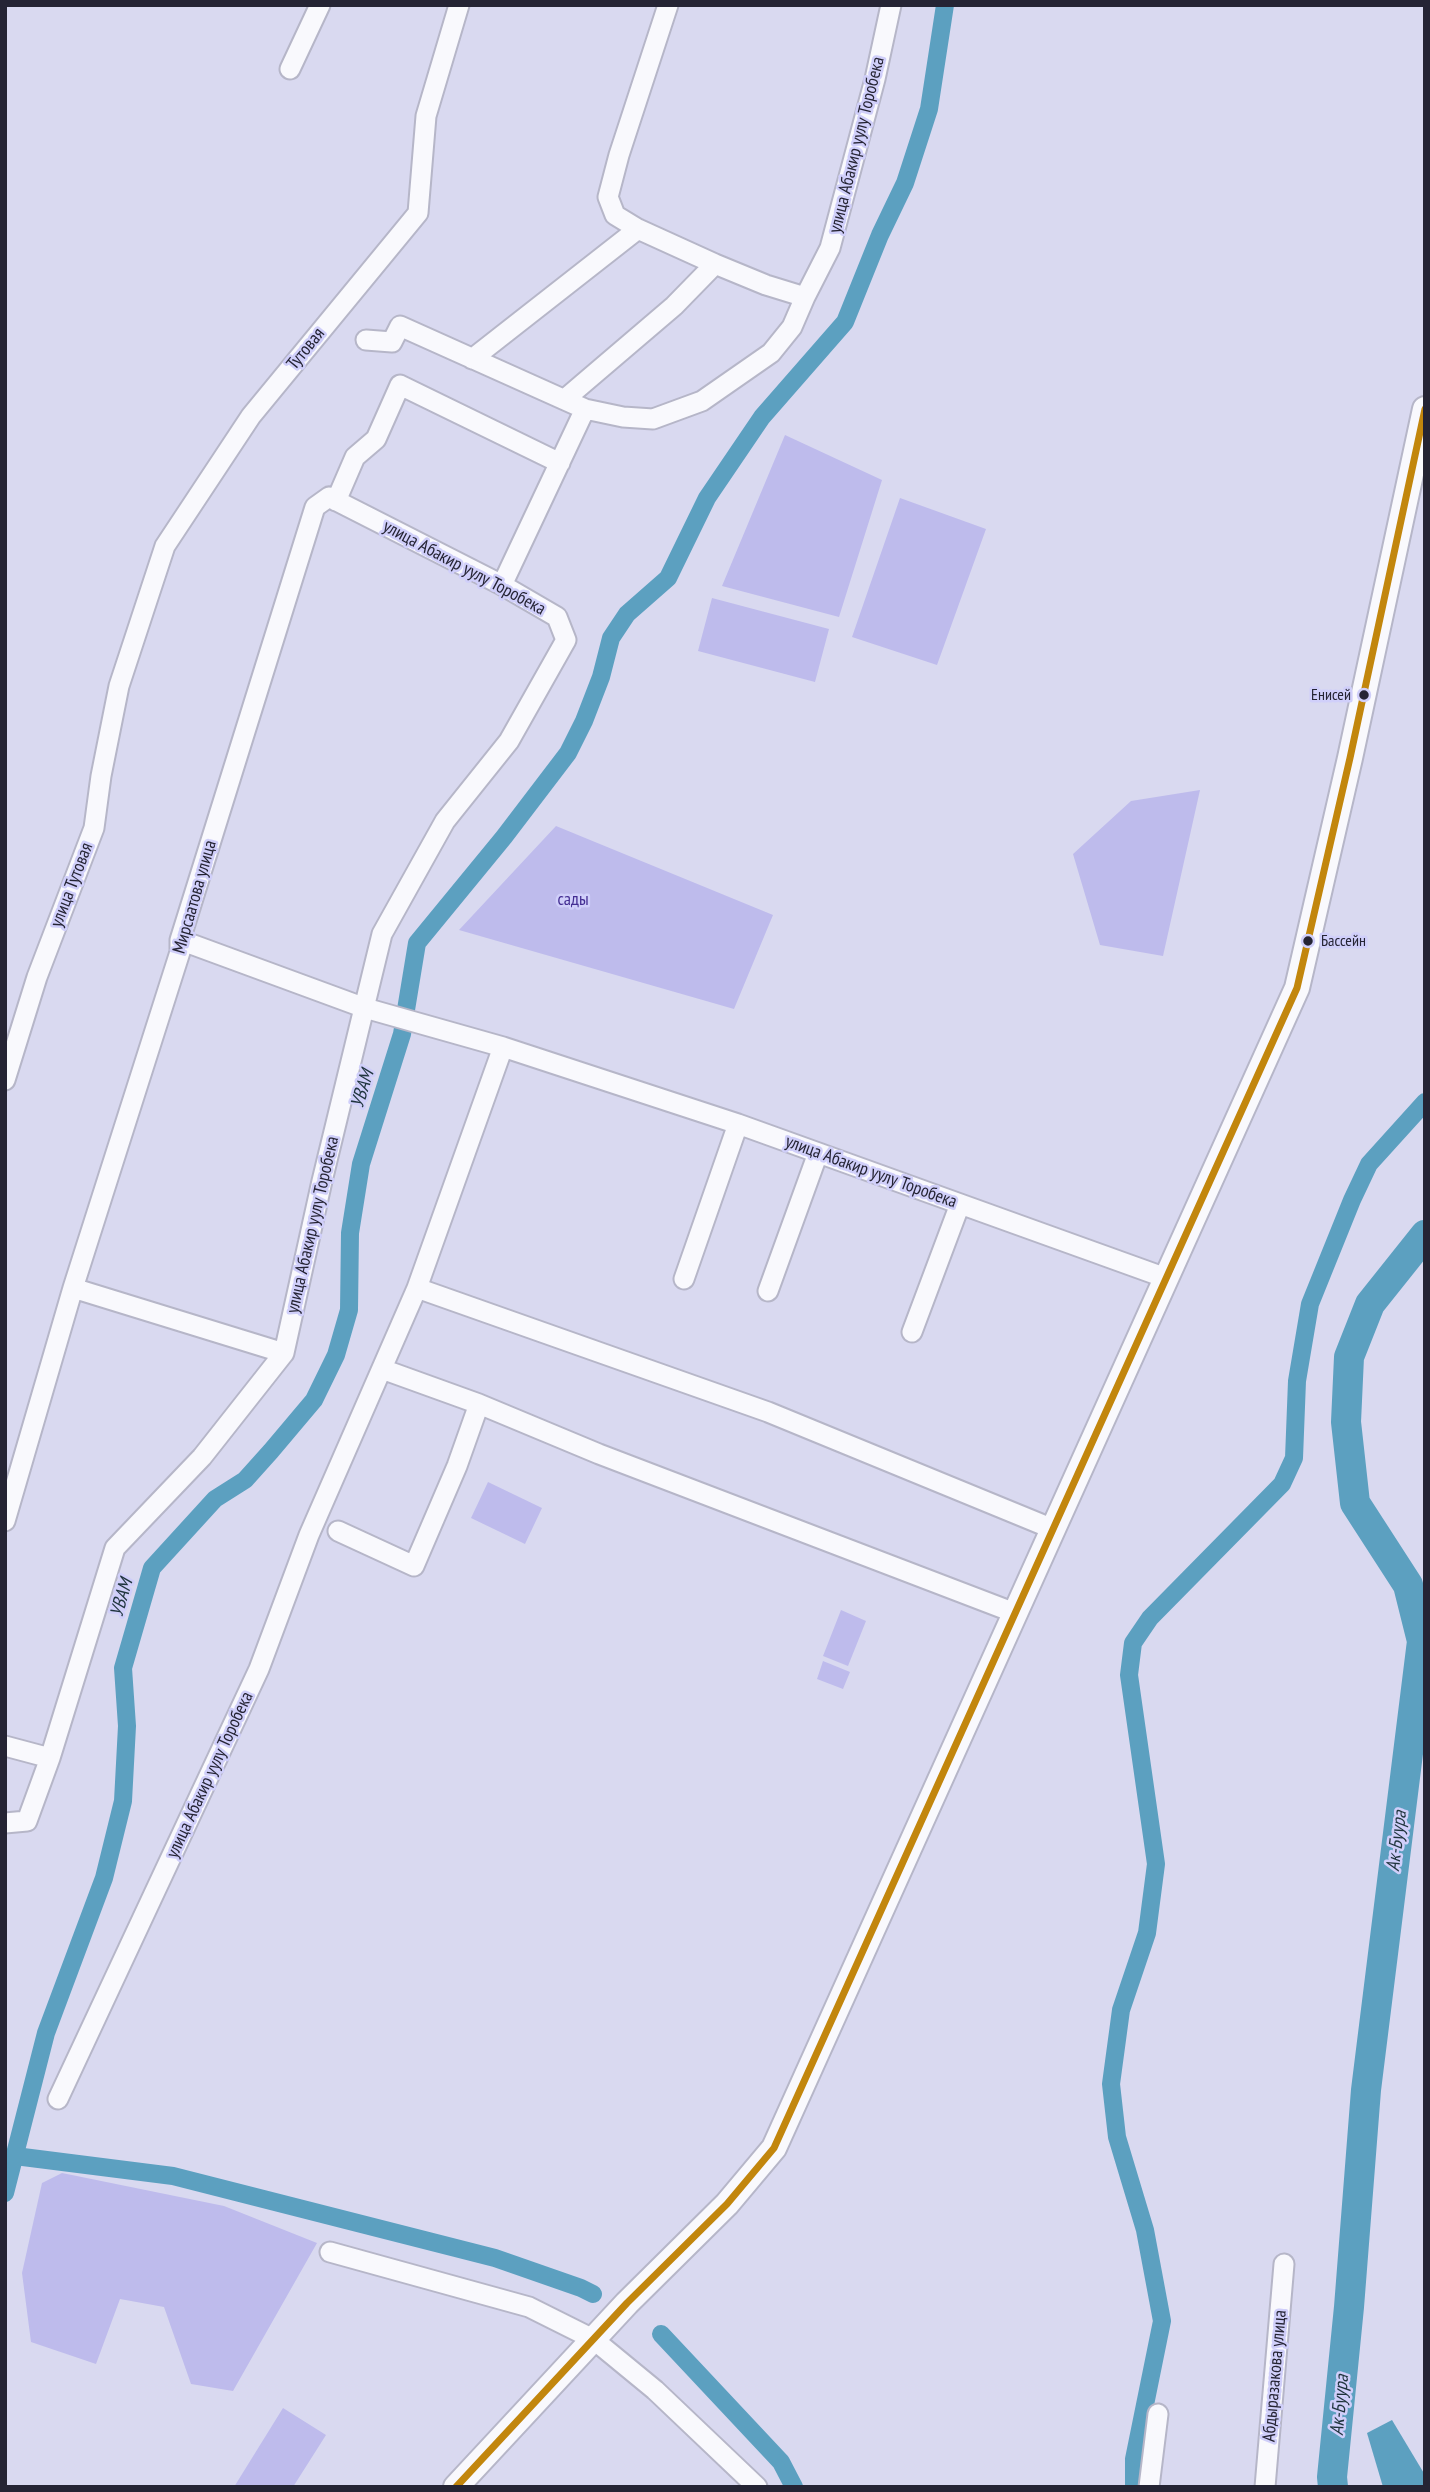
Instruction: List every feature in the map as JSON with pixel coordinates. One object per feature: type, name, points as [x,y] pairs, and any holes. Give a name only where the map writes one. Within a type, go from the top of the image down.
[{"type":"main road","points":[[456,2487],[626,2303],[727,2204],[774,2148],[1297,988],[1350,758],[1425,409]]},
{"type":"street","points":[[290,69],[320,5]]},
{"type":"street","name":"Тутовая","points":[[119,686],[165,546],[251,416],[418,213],[426,116],[459,5]]},
{"type":"street","points":[[668,5],[608,197],[615,215],[638,229],[715,264],[766,285],[805,296]]},
{"type":"street","name":"улица Абакир уулу Торобека","points":[[366,340],[392,342],[400,326],[585,409],[623,417],[653,419],[702,401],[771,353],[792,327],[830,248],[875,79],[891,5]]},
{"type":"street","points":[[472,359],[638,229]]},
{"type":"street","points":[[565,399],[674,306],[715,264]]},
{"type":"street","points":[[336,501],[355,457],[376,439],[400,386],[560,463]]},
{"type":"street","points":[[502,586],[585,409]]},
{"type":"street","name":"Мирсаатова улица","points":[[5,1521],[74,1287],[180,952],[180,940],[315,507],[329,497],[336,501]]},
{"type":"street","name":"улица Абакир уулу Торобека","points":[[50,1758],[115,1548],[202,1457],[284,1353],[322,1181],[372,1009],[382,934],[445,821],[509,741],[566,640],[557,617],[336,501]]},
{"type":"street","name":"улица Тутовая","points":[[5,1080],[37,977],[94,828],[101,776],[119,686]]},
{"type":"street","points":[[180,940],[372,1009],[503,1047]]},
{"type":"street","name":"улица Абакир уулу Торобека","points":[[58,2099],[259,1669],[309,1535],[417,1288],[503,1047],[738,1124],[1166,1278]]},
{"type":"street","points":[[684,1279],[738,1124]]},
{"type":"street","points":[[768,1291],[818,1153]]},
{"type":"street","points":[[912,1332],[960,1204]]},
{"type":"street","points":[[74,1287],[284,1353]]},
{"type":"street","points":[[417,1288],[768,1412],[1053,1530]]},
{"type":"street","points":[[382,1368],[1015,1613]]},
{"type":"street","points":[[338,1531],[414,1566],[457,1466],[479,1404]]},
{"type":"street","points":[[5,1746],[50,1758],[27,1821],[5,1822]]},
{"type":"street","points":[[330,2252],[529,2307],[596,2335],[757,2487]]},
{"type":"street","name":"Абдыразакова улица","points":[[1265,2487],[1284,2264]]},
{"type":"street","points":[[1149,2487],[1158,2414]]},
{"type":"green space","points":[[785,435],[882,480],[839,617],[722,586]]},
{"type":"green space","points":[[900,498],[986,529],[937,665],[852,637]]},
{"type":"green space","points":[[712,598],[829,629],[815,682],[698,651]]},
{"type":"green space","points":[[1200,790],[1163,956],[1100,945],[1073,854],[1131,801]]},
{"type":"green space","name":"сады","points":[[556,826],[773,915],[734,1009],[459,930]]},
{"type":"green space","points":[[488,1482],[542,1508],[525,1544],[471,1518]]},
{"type":"green space","points":[[841,1610],[866,1621],[848,1666],[823,1656]]},
{"type":"green space","points":[[823,1661],[850,1672],[843,1689],[817,1679]]},
{"type":"green space","points":[[62,2173],[224,2206],[317,2243],[233,2391],[191,2384],[164,2307],[120,2299],[96,2364],[31,2342],[22,2273],[42,2183]]},
{"type":"green space","points":[[283,2408],[326,2435],[293,2487],[234,2487]]},
{"type":"shaded area","points":[[1392,2420],[1425,2475],[1425,2487],[1383,2487],[1367,2433]]},
{"type":"waterway","name":"УВАМ","points":[[5,2193],[46,2033],[104,1878],[123,1801],[127,1726],[123,1668],[152,1568],[215,1499],[245,1480],[271,1451],[314,1400],[336,1355],[349,1310],[350,1233],[361,1164],[402,1034],[417,943],[504,837],[568,753],[601,677],[611,638],[627,614],[668,578],[707,498],[762,417],[845,322],[880,235],[905,183],[929,109],[945,5]]},
{"type":"waterway","points":[[1134,2487],[1134,2459],[1162,2321],[1145,2230],[1117,2137],[1111,2084],[1121,2010],[1147,1933],[1156,1864],[1129,1675],[1133,1643],[1150,1618],[1282,1484],[1294,1458],[1297,1381],[1310,1304],[1369,1164],[1425,1102]]},
{"type":"waterway","name":"Ак-Буура","points":[[1333,2487],[1366,2090],[1422,1641],[1408,1585],[1355,1503],[1346,1422],[1349,1357],[1370,1304],[1425,1235]]},
{"type":"waterway","points":[[15,2156],[173,2176],[495,2258],[593,2294]]},
{"type":"waterway","points":[[661,2334],[781,2462],[794,2487]]},
{"type":"transit line","points":[[456,2487],[627,2303],[727,2204],[774,2148],[1297,988],[1350,758],[1425,409]]},
{"type":"place","name":"Енисей","points":[[1364,695]]},
{"type":"place","name":"Бассейн","points":[[1308,941]]}]
